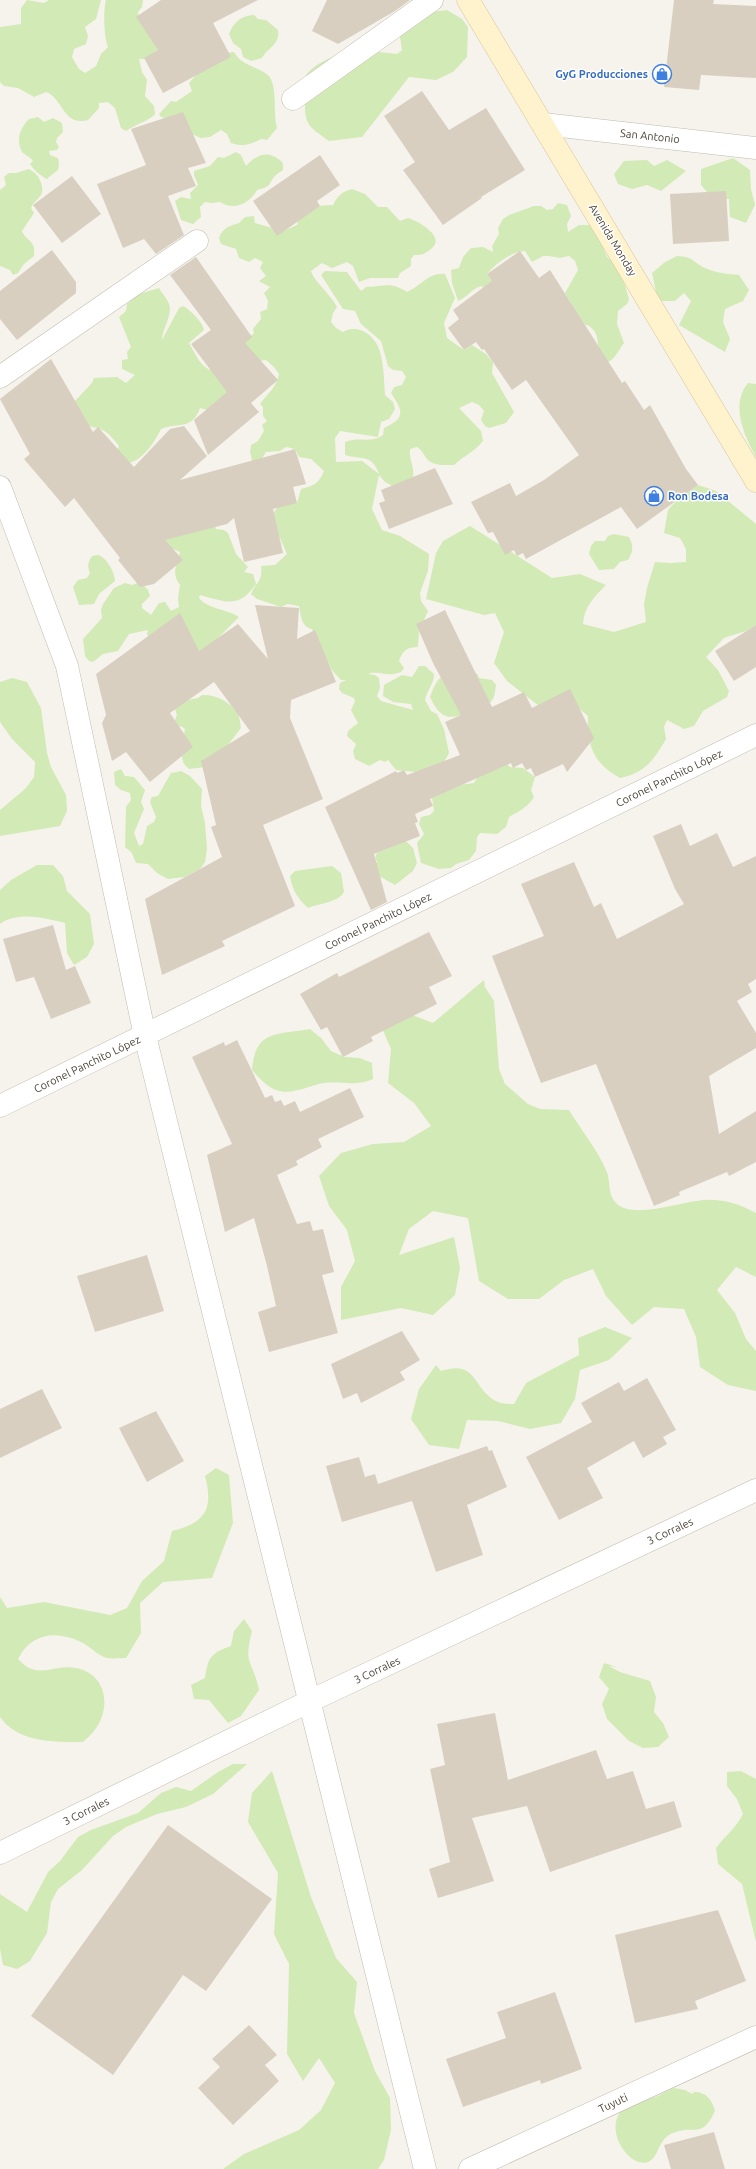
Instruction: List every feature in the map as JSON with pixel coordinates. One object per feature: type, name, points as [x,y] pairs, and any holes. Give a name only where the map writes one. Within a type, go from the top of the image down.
[{"type":"main road","name":"Avenida Monday","points":[[468,0],[544,124],[756,481]]},
{"type":"street","points":[[293,99],[432,0]]},
{"type":"street","name":"San Antonio","points":[[544,124],[756,148]]},
{"type":"street","points":[[0,377],[197,241]]},
{"type":"street","points":[[0,487],[68,666],[144,1036],[425,2169]]},
{"type":"street","name":"Coronel Panchito López","points":[[0,1106],[756,735]]},
{"type":"street","name":"3 Corrales","points":[[0,1853],[310,1701],[756,1490]]},
{"type":"street","name":"Tuyuti","points":[[470,2169],[756,2037]]},
{"type":"green space","points":[[27,0],[44,3],[49,0],[101,0],[96,19],[85,27],[88,36],[86,44],[74,49],[72,57],[79,69],[85,73],[96,66],[101,54],[108,47],[104,24],[106,0],[143,0],[142,7],[138,12],[139,17],[158,50],[147,59],[139,59],[142,72],[147,80],[145,96],[154,106],[155,114],[126,131],[121,128],[115,108],[108,102],[99,103],[99,108],[88,120],[73,120],[64,111],[57,100],[46,92],[34,97],[18,88],[4,86],[0,82],[0,27],[21,24],[21,8]]},
{"type":"green space","points":[[447,10],[462,19],[468,27],[467,57],[453,72],[436,80],[409,77],[362,137],[329,141],[315,131],[308,122],[305,111],[305,78],[311,69],[330,58],[348,52],[367,51],[397,54],[402,50],[399,31],[431,12]]},
{"type":"green space","points":[[254,15],[258,19],[266,20],[278,30],[278,35],[275,43],[262,58],[251,61],[243,57],[241,49],[233,43],[229,34],[238,20]]},
{"type":"green space","points":[[234,52],[242,61],[262,71],[271,79],[274,90],[277,128],[267,140],[261,139],[246,145],[239,145],[231,143],[227,134],[221,130],[210,137],[201,138],[171,125],[165,118],[161,117],[159,114],[171,101],[176,102],[192,91],[189,83],[215,54]]},
{"type":"green space","points":[[38,117],[44,122],[53,118],[62,123],[63,132],[57,138],[56,142],[59,147],[57,150],[49,151],[50,155],[58,158],[59,166],[57,171],[47,179],[40,175],[31,166],[30,164],[33,161],[22,152],[19,141],[20,133],[29,119]]},
{"type":"green space","points":[[236,152],[241,155],[246,166],[255,158],[260,156],[273,156],[283,163],[283,170],[276,175],[268,186],[257,190],[250,199],[241,205],[230,206],[220,202],[205,202],[200,207],[201,217],[193,224],[181,220],[175,201],[181,197],[191,199],[190,193],[198,185],[194,171],[210,166],[218,157],[224,158]]},
{"type":"green space","points":[[733,158],[750,170],[751,189],[755,205],[746,223],[730,217],[729,199],[712,198],[701,185],[701,169]]},
{"type":"green space","points":[[647,160],[654,166],[667,160],[686,171],[661,191],[647,185],[632,189],[618,184],[614,174],[624,161]]},
{"type":"green space","points":[[29,169],[38,176],[42,188],[41,194],[31,208],[34,213],[22,231],[34,247],[34,256],[24,264],[18,273],[13,275],[10,270],[0,266],[0,190],[6,185],[4,177],[9,173],[16,173]]},
{"type":"green space","points":[[352,189],[365,194],[378,207],[387,207],[400,221],[408,218],[418,222],[429,230],[436,240],[435,244],[429,251],[423,254],[414,255],[411,259],[411,266],[400,273],[398,278],[370,278],[359,282],[353,266],[347,262],[332,268],[322,263],[311,271],[312,275],[337,307],[333,313],[331,322],[336,328],[343,332],[355,329],[360,330],[375,341],[381,357],[384,374],[385,395],[393,402],[395,409],[389,419],[381,422],[378,437],[340,431],[335,438],[336,462],[362,461],[379,474],[376,467],[369,460],[345,455],[345,442],[350,440],[369,440],[378,438],[383,435],[384,428],[396,421],[399,417],[400,409],[391,393],[394,387],[402,385],[406,377],[402,371],[393,370],[388,366],[381,341],[361,324],[355,311],[343,309],[321,275],[325,271],[347,272],[361,291],[366,287],[387,285],[407,292],[434,275],[445,274],[455,298],[444,323],[447,338],[464,350],[472,345],[486,354],[493,362],[492,373],[514,412],[506,423],[489,428],[485,426],[481,420],[484,411],[479,405],[472,402],[459,408],[481,431],[483,441],[476,448],[454,465],[440,465],[433,463],[428,460],[417,447],[410,449],[413,477],[406,485],[398,489],[385,482],[379,475],[372,509],[382,530],[400,536],[429,554],[428,571],[420,593],[421,601],[428,611],[419,631],[418,647],[408,649],[402,654],[399,661],[404,668],[401,672],[396,674],[368,674],[375,675],[379,678],[380,688],[377,696],[381,701],[413,710],[411,704],[393,702],[383,696],[384,685],[402,675],[412,677],[419,666],[425,666],[434,674],[433,681],[425,700],[431,711],[437,714],[444,729],[449,753],[444,762],[416,772],[396,770],[388,760],[385,762],[380,760],[369,766],[355,759],[353,751],[356,744],[347,736],[348,731],[358,723],[351,710],[355,701],[354,698],[342,693],[339,689],[340,683],[346,680],[341,680],[331,669],[312,629],[308,628],[304,623],[299,606],[288,604],[281,607],[257,599],[251,594],[260,579],[261,566],[275,565],[287,554],[280,538],[270,526],[274,512],[281,503],[297,503],[301,489],[316,483],[324,471],[311,459],[299,457],[295,449],[286,447],[280,451],[266,452],[261,460],[253,464],[250,452],[251,445],[258,441],[264,431],[262,425],[267,421],[263,416],[263,407],[260,404],[274,387],[279,374],[266,360],[258,361],[240,346],[254,333],[253,329],[261,319],[260,312],[267,309],[268,301],[264,293],[270,287],[259,281],[266,276],[260,268],[263,262],[255,258],[249,262],[239,258],[236,249],[221,244],[219,238],[223,231],[227,228],[239,223],[245,217],[254,216],[255,223],[283,231],[297,225],[299,217],[316,206],[333,205],[341,194]]},
{"type":"green space","points":[[558,203],[567,205],[571,216],[567,224],[568,232],[579,225],[596,225],[607,257],[618,261],[629,299],[627,304],[618,311],[617,324],[624,343],[615,356],[607,363],[603,364],[600,358],[598,341],[594,331],[584,324],[565,293],[578,270],[575,261],[569,256],[560,258],[543,256],[532,262],[525,251],[514,253],[499,262],[487,274],[493,282],[485,292],[482,286],[479,287],[458,301],[452,283],[451,270],[459,268],[463,257],[471,248],[483,247],[493,252],[492,246],[499,234],[498,228],[503,219],[509,215],[534,206],[541,206],[547,210],[553,209]]},
{"type":"green space","points":[[677,256],[690,259],[713,271],[739,275],[749,290],[743,301],[725,309],[723,322],[730,339],[725,352],[679,325],[691,301],[684,293],[675,301],[658,301],[652,273],[665,262]]},
{"type":"green space","points":[[159,288],[170,308],[169,317],[162,340],[179,308],[183,306],[196,316],[204,330],[189,343],[201,363],[210,370],[216,367],[242,383],[211,411],[200,408],[193,420],[185,424],[161,429],[148,450],[143,455],[128,463],[116,452],[119,446],[109,434],[98,428],[88,426],[74,402],[92,383],[94,378],[117,377],[126,383],[135,375],[122,369],[122,360],[128,359],[127,352],[131,347],[119,317],[126,311],[127,304],[139,294]]},
{"type":"green space","points":[[748,383],[756,384],[756,457],[743,430],[739,410],[743,392]]},
{"type":"green space","points":[[698,485],[716,491],[756,524],[756,625],[746,631],[724,638],[706,657],[718,670],[729,691],[727,697],[703,711],[694,726],[684,729],[667,720],[664,727],[666,739],[653,759],[643,769],[629,776],[620,778],[603,766],[594,753],[589,736],[588,716],[564,696],[539,706],[507,681],[494,663],[504,632],[495,613],[484,615],[426,599],[436,553],[443,541],[470,526],[552,578],[580,574],[606,585],[594,598],[585,612],[583,624],[614,632],[646,622],[644,604],[655,562],[686,562],[686,549],[680,538],[664,533],[668,510],[676,501]]},
{"type":"green space","points":[[213,520],[216,529],[224,530],[228,533],[236,554],[248,567],[244,572],[253,574],[256,584],[244,597],[231,602],[200,595],[199,598],[212,607],[229,612],[239,617],[204,652],[153,645],[147,634],[148,630],[129,634],[118,651],[103,654],[93,662],[89,661],[85,656],[83,639],[102,618],[101,610],[103,604],[114,588],[125,583],[132,585],[140,582],[148,590],[150,596],[142,604],[142,608],[151,615],[159,603],[165,602],[171,611],[179,607],[178,598],[180,585],[177,581],[175,573],[180,552],[168,547],[161,535]]},
{"type":"green space","points":[[614,534],[629,537],[632,546],[631,554],[628,560],[620,562],[614,569],[599,570],[589,554],[591,546],[595,541],[605,541],[608,536]]},
{"type":"green space","points":[[98,555],[110,565],[115,581],[99,594],[94,604],[79,605],[73,587],[78,580],[87,578],[90,573],[88,564],[92,556]]},
{"type":"green space","points":[[469,667],[478,675],[479,678],[492,680],[496,685],[493,699],[490,703],[476,711],[450,717],[443,715],[436,708],[430,697],[436,683],[448,673]]},
{"type":"green space","points":[[12,678],[27,682],[41,708],[47,753],[51,767],[66,795],[67,811],[60,826],[0,836],[0,810],[25,789],[34,777],[35,762],[12,739],[0,722],[0,682]]},
{"type":"green space","points":[[202,695],[217,697],[230,705],[238,715],[241,728],[228,745],[205,767],[189,769],[182,758],[182,745],[185,729],[181,726],[175,730],[175,720],[177,715],[175,709],[182,701],[198,698]]},
{"type":"green space","points":[[506,763],[510,767],[523,768],[535,777],[531,790],[534,797],[529,804],[509,817],[506,827],[497,834],[480,833],[477,837],[476,851],[469,860],[456,864],[451,868],[439,869],[421,863],[417,843],[424,834],[419,824],[421,817],[430,815],[434,811],[432,797],[460,785],[474,783],[478,776]]},
{"type":"green space","points":[[121,769],[125,776],[134,777],[145,790],[141,802],[144,809],[134,833],[139,846],[143,844],[147,826],[154,822],[156,817],[150,802],[152,797],[158,796],[171,773],[181,771],[190,776],[202,789],[201,806],[205,823],[207,849],[205,862],[200,869],[185,877],[168,879],[157,873],[148,864],[136,863],[132,853],[125,847],[126,807],[131,800],[130,793],[121,790],[115,785],[114,772]]},
{"type":"green space","points":[[406,841],[413,848],[417,863],[413,871],[395,885],[379,876],[373,866],[377,862],[375,858],[377,853]]},
{"type":"green space","points":[[37,865],[53,865],[63,876],[67,891],[90,914],[94,944],[87,957],[74,965],[67,953],[65,923],[49,919],[23,917],[7,920],[0,924],[0,890],[11,880]]},
{"type":"green space","points":[[332,866],[341,873],[344,892],[333,901],[308,908],[296,894],[292,886],[290,876],[295,871]]},
{"type":"green space","points":[[484,980],[485,987],[494,1001],[499,1069],[505,1084],[528,1104],[540,1109],[569,1110],[594,1147],[602,1162],[607,1174],[611,1194],[615,1202],[622,1207],[632,1210],[644,1210],[695,1201],[718,1200],[737,1205],[756,1213],[756,1277],[736,1267],[717,1290],[735,1313],[746,1339],[756,1351],[756,1391],[728,1385],[700,1367],[696,1337],[684,1309],[654,1307],[632,1325],[606,1296],[593,1269],[564,1280],[539,1299],[508,1299],[479,1281],[468,1218],[433,1211],[409,1229],[399,1255],[454,1237],[460,1268],[455,1295],[433,1315],[401,1308],[341,1320],[341,1287],[355,1261],[347,1230],[329,1206],[319,1176],[341,1153],[373,1144],[404,1142],[431,1126],[414,1103],[388,1083],[391,1049],[379,1021],[407,1013],[433,1023]]},
{"type":"green space","points":[[310,1029],[321,1038],[331,1051],[345,1057],[360,1058],[372,1063],[373,1079],[360,1083],[324,1083],[294,1091],[282,1092],[269,1086],[252,1070],[254,1057],[263,1041],[277,1034]]},
{"type":"green space","points":[[605,1327],[632,1338],[609,1360],[580,1370],[575,1399],[561,1423],[530,1429],[498,1421],[467,1420],[459,1449],[429,1445],[411,1419],[419,1389],[436,1365],[441,1371],[453,1368],[462,1369],[474,1378],[483,1391],[490,1397],[500,1403],[514,1404],[526,1383],[579,1355],[578,1338]]},
{"type":"green space","points":[[216,1468],[229,1475],[233,1523],[212,1578],[163,1582],[140,1603],[141,1633],[126,1658],[107,1658],[72,1638],[54,1635],[37,1639],[23,1650],[18,1659],[25,1666],[32,1669],[46,1670],[67,1667],[76,1668],[86,1671],[94,1677],[100,1685],[104,1703],[100,1722],[93,1732],[83,1742],[61,1742],[27,1736],[8,1726],[0,1717],[0,1597],[7,1608],[44,1602],[110,1615],[127,1608],[142,1581],[164,1561],[172,1531],[192,1524],[204,1513],[207,1506],[208,1497],[208,1488],[205,1476]]},
{"type":"green space","points":[[244,1619],[252,1631],[248,1655],[259,1690],[241,1716],[228,1723],[209,1700],[194,1699],[191,1685],[205,1678],[209,1660],[215,1654],[231,1646],[234,1631]]},
{"type":"green space","points":[[604,1663],[617,1667],[609,1666],[620,1672],[650,1681],[656,1697],[654,1712],[663,1723],[669,1737],[658,1747],[643,1748],[629,1741],[607,1719],[602,1704],[609,1689],[599,1677]]},
{"type":"green space","points":[[233,1764],[247,1764],[213,1794],[186,1807],[157,1814],[126,1827],[113,1836],[82,1870],[58,1889],[51,1902],[47,1933],[30,1961],[17,1969],[3,1965],[0,1949],[0,1894],[27,1912],[48,1872],[60,1861],[78,1837],[91,1830],[138,1813],[161,1793],[176,1787],[191,1791],[218,1772]]},
{"type":"green space","points":[[272,1771],[311,1897],[336,1958],[357,1982],[354,2013],[375,2071],[390,2098],[391,2130],[384,2160],[378,2169],[223,2169],[244,2154],[299,2130],[321,2110],[335,2083],[319,2058],[303,2081],[287,2054],[289,1964],[274,1934],[278,1873],[248,1822],[252,1793]]},
{"type":"green space","points":[[741,1771],[756,1779],[756,1942],[742,1884],[718,1864],[716,1848],[734,1828],[743,1814],[737,1799],[727,1786],[727,1772]]},
{"type":"green space","points":[[674,2088],[685,2090],[692,2094],[694,2092],[699,2092],[706,2095],[712,2103],[715,2111],[710,2120],[706,2125],[697,2130],[681,2131],[668,2136],[661,2143],[652,2160],[641,2163],[633,2159],[626,2154],[617,2136],[616,2126],[618,2117],[624,2108],[630,2104],[655,2097]]},
{"type":"building","points":[[161,0],[258,0],[213,23],[231,57],[163,93],[144,58],[158,50],[136,17]]},
{"type":"building","points":[[327,0],[410,0],[395,11],[338,44],[312,31]]},
{"type":"building","points":[[674,0],[714,0],[713,4],[756,6],[756,78],[701,75],[699,90],[664,87]]},
{"type":"building","points":[[422,91],[449,130],[486,108],[525,170],[481,197],[482,198],[443,225],[403,170],[415,162],[384,116]]},
{"type":"building","points":[[183,112],[206,163],[188,168],[196,186],[168,196],[184,235],[156,254],[144,239],[123,248],[97,184],[146,165],[131,129]]},
{"type":"building","points":[[320,155],[340,185],[317,201],[320,206],[277,236],[253,201]]},
{"type":"building","points":[[72,176],[101,214],[62,243],[33,205]]},
{"type":"building","points":[[726,191],[729,241],[673,244],[670,194]]},
{"type":"building","points":[[52,250],[76,282],[76,293],[17,340],[0,319],[0,291]]},
{"type":"building","points":[[520,251],[539,278],[550,270],[622,383],[625,381],[644,410],[650,405],[686,469],[698,485],[637,529],[621,507],[526,559],[523,553],[517,556],[514,550],[505,555],[493,532],[488,533],[471,502],[510,483],[516,496],[544,480],[579,455],[526,380],[512,390],[484,349],[482,350],[476,342],[464,350],[448,328],[459,319],[453,310],[492,281],[487,274]]},
{"type":"building","points":[[196,257],[252,337],[245,343],[278,380],[251,403],[259,412],[208,455],[194,420],[227,392],[191,344],[211,330],[170,275]]},
{"type":"building","points":[[51,359],[93,432],[98,427],[134,467],[170,429],[184,426],[207,456],[180,480],[295,449],[306,484],[293,487],[297,503],[273,509],[283,553],[244,562],[234,518],[227,524],[165,540],[183,560],[154,584],[140,587],[118,560],[120,558],[74,498],[65,507],[24,459],[30,454],[0,399]]},
{"type":"building","points":[[435,468],[453,504],[389,529],[379,503],[385,501],[381,490]]},
{"type":"building","points":[[255,605],[299,608],[297,639],[315,630],[336,682],[291,700],[290,718],[323,799],[263,825],[295,906],[222,941],[225,946],[162,975],[145,899],[222,857],[211,827],[216,825],[201,761],[250,731],[214,682],[170,713],[193,747],[150,782],[126,752],[112,761],[102,723],[106,715],[96,674],[180,613],[199,651],[238,624],[268,659]]},
{"type":"building","points":[[445,610],[492,707],[524,692],[532,708],[570,689],[594,738],[567,772],[563,764],[535,777],[531,768],[526,770],[522,763],[513,768],[511,763],[430,799],[433,806],[415,814],[418,822],[415,823],[420,836],[374,854],[387,902],[371,910],[325,807],[396,771],[397,773],[404,770],[407,775],[460,755],[445,722],[461,715],[433,663],[416,624]]},
{"type":"building","points":[[756,625],[756,667],[734,681],[715,651]]},
{"type":"building","points":[[681,824],[690,846],[717,833],[733,867],[756,856],[756,979],[748,984],[752,992],[737,1001],[756,1033],[756,1048],[709,1076],[719,1134],[756,1111],[756,1162],[729,1176],[727,1172],[679,1192],[680,1195],[654,1206],[596,1064],[541,1083],[492,956],[544,936],[521,884],[574,862],[594,907],[601,903],[617,939],[684,904],[675,889],[653,836]]},
{"type":"building","points":[[53,925],[66,970],[75,966],[91,1003],[51,1019],[34,977],[16,982],[3,939]]},
{"type":"building","points":[[429,932],[452,976],[429,987],[437,1004],[371,1037],[373,1041],[343,1057],[327,1027],[321,1030],[300,994],[337,973],[339,977]]},
{"type":"building","points":[[237,1040],[265,1098],[272,1095],[275,1102],[281,1100],[284,1106],[295,1101],[300,1112],[350,1088],[364,1117],[318,1139],[322,1147],[296,1161],[298,1165],[277,1175],[297,1224],[310,1221],[313,1231],[323,1229],[334,1272],[322,1275],[338,1333],[269,1352],[258,1312],[276,1306],[267,1266],[254,1218],[225,1232],[207,1155],[232,1144],[192,1057],[224,1042],[225,1046]]},
{"type":"building","points":[[147,1255],[164,1311],[95,1332],[77,1276]]},
{"type":"building","points":[[402,1331],[420,1360],[400,1372],[405,1380],[361,1403],[357,1393],[343,1399],[331,1364]]},
{"type":"building","points":[[647,1378],[676,1430],[663,1437],[667,1444],[643,1458],[634,1441],[587,1468],[603,1498],[559,1520],[526,1457],[592,1422],[581,1403],[619,1382],[624,1391]]},
{"type":"building","points":[[42,1389],[62,1428],[0,1458],[0,1409]]},
{"type":"building","points":[[156,1411],[184,1461],[147,1482],[119,1428]]},
{"type":"building","points":[[487,1446],[489,1451],[492,1450],[507,1487],[467,1505],[483,1555],[436,1572],[412,1501],[342,1522],[326,1466],[359,1457],[365,1477],[375,1474],[378,1484]]},
{"type":"building","points":[[495,1713],[508,1780],[596,1750],[607,1779],[633,1771],[646,1809],[674,1801],[682,1827],[550,1872],[527,1806],[472,1818],[494,1881],[438,1898],[429,1869],[450,1862],[430,1769],[445,1765],[437,1724]]},
{"type":"building","points":[[168,1825],[272,1899],[206,1991],[183,1975],[113,2075],[31,2016]]},
{"type":"building","points":[[718,1910],[746,1981],[695,2001],[698,2009],[635,2023],[615,1935]]},
{"type":"building","points":[[555,1992],[582,2069],[541,2084],[540,2080],[463,2107],[446,2059],[506,2038],[497,2012]]},
{"type":"building","points":[[249,2025],[277,2055],[265,2065],[279,2081],[233,2125],[198,2088],[220,2067],[212,2059]]},
{"type":"building","points":[[714,2132],[725,2169],[671,2169],[664,2145]]},
{"type":"place","name":"GyG Producciones","points":[[662,74]]},
{"type":"place","name":"Ron Bodesa","points":[[654,496]]}]
